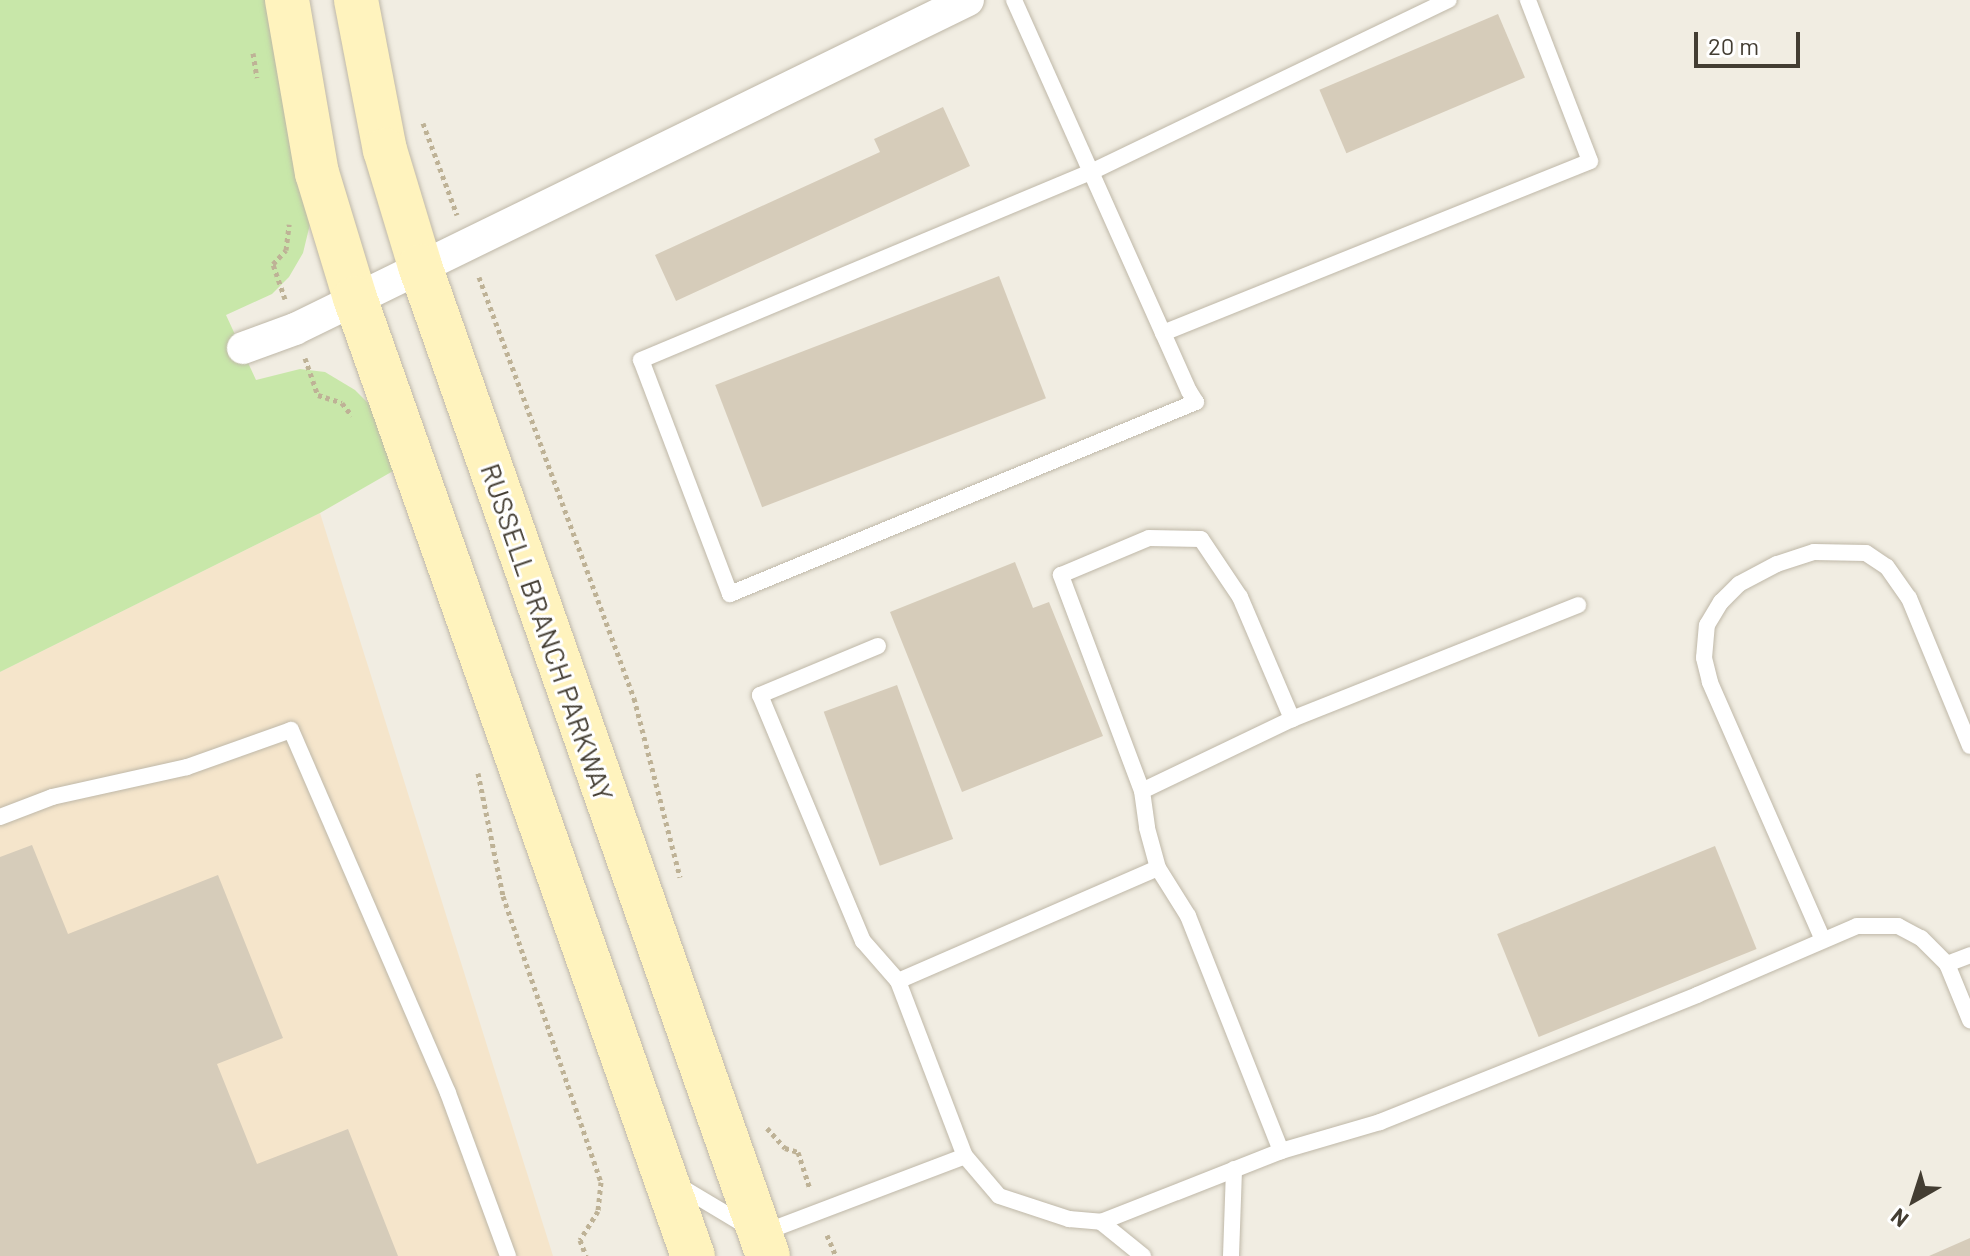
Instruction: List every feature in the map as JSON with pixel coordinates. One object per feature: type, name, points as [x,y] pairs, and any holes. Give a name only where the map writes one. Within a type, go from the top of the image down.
[{"type":"main road","points":[[287,0],[317,173],[355,298],[664,1175],[689,1254]]},
{"type":"main road","name":"RUSSELL BRANCH PARKWAY","points":[[356,0],[385,150],[420,266],[764,1245]]},
{"type":"street","points":[[243,348],[295,329],[467,242],[968,0]]},
{"type":"lane","points":[[1014,0],[1091,172],[1163,333],[1196,402],[730,594],[641,360],[1091,172],[1449,0]]},
{"type":"lane","points":[[1163,333],[1590,161],[1528,0]]},
{"type":"lane","points":[[1281,1151],[1188,916],[1158,868],[1147,828],[1142,791],[1061,575],[1149,538],[1201,539],[1240,597],[1292,719]]},
{"type":"lane","points":[[1823,940],[1710,682],[1704,658],[1707,625],[1721,602],[1739,584],[1777,564],[1814,552],[1866,553],[1887,567],[1909,598],[1970,746]]},
{"type":"lane","points":[[1142,791],[1292,719],[1578,605]]},
{"type":"lane","points":[[878,646],[760,695],[863,941],[898,981],[965,1156],[999,1196],[1069,1219],[1101,1222],[1281,1151],[1380,1122],[1857,926],[1898,926],[1921,938],[1947,964],[1970,1020]]},
{"type":"lane","points":[[0,817],[52,797],[187,767],[291,730],[448,1093],[508,1256]]},
{"type":"lane","points":[[898,981],[1158,868]]},
{"type":"lane","points":[[1947,964],[1970,955]]},
{"type":"lane","points":[[664,1175],[764,1245],[818,1213],[965,1156]]},
{"type":"lane","points":[[1231,1256],[1234,1169]]},
{"type":"lane","points":[[1101,1222],[1143,1256]]},
{"type":"path","points":[[251,40],[258,83]]},
{"type":"path","points":[[420,108],[634,698],[683,888]]},
{"type":"path","points":[[290,220],[286,250],[273,264],[318,395],[342,403],[355,420]]},
{"type":"path","points":[[478,772],[503,896],[601,1182],[598,1211],[580,1240],[586,1256]]},
{"type":"path","points":[[762,1119],[785,1148],[798,1152],[836,1256]]},
{"type":"shaded area","points":[[320,513],[553,1256],[0,1256],[0,672]]},
{"type":"green space","points":[[0,0],[266,0],[288,130],[310,224],[303,253],[289,277],[272,294],[226,315],[256,380],[300,369],[325,372],[355,390],[370,405],[393,471],[320,513],[0,672]]},
{"type":"building","points":[[1498,14],[1525,78],[1346,153],[1319,90]]},
{"type":"building","points":[[943,107],[970,166],[676,301],[655,255],[880,152],[874,139]]},
{"type":"building","points":[[999,276],[1046,398],[762,507],[715,385]]},
{"type":"building","points":[[1015,562],[1033,608],[1049,602],[1103,736],[962,792],[890,612]]},
{"type":"building","points":[[897,685],[953,839],[880,866],[824,712]]},
{"type":"building","points":[[32,845],[68,934],[218,875],[283,1038],[217,1064],[257,1164],[348,1129],[398,1256],[0,1256],[0,857]]},
{"type":"building","points":[[1715,846],[1757,949],[1539,1037],[1497,934]]},
{"type":"building","points":[[1970,1238],[1970,1256],[1929,1256]]}]
